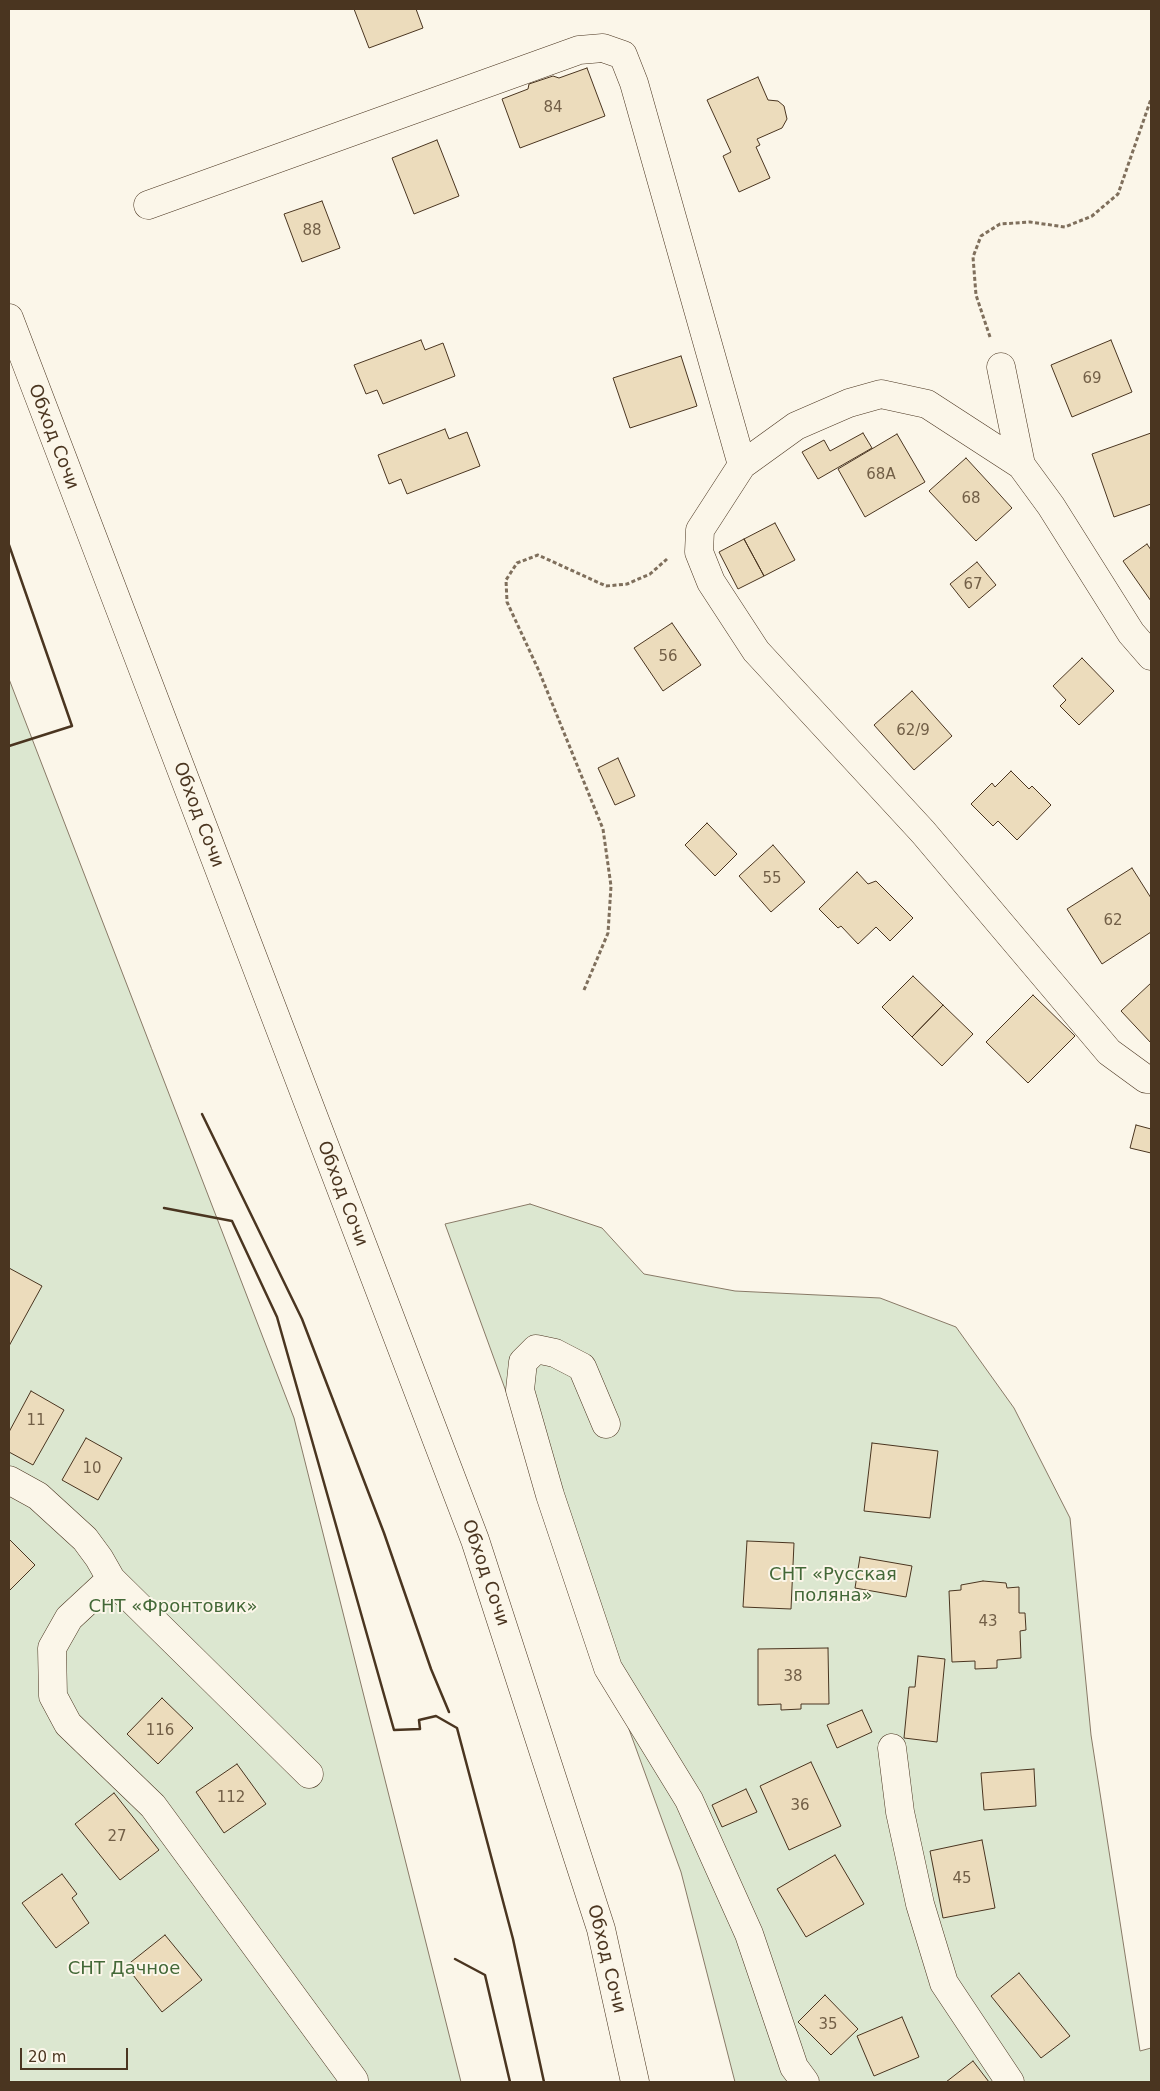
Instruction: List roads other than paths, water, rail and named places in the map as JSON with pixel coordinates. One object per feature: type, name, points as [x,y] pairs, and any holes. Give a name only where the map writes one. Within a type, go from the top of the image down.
[{"type":"main road","points":[[148,206],[579,50],[603,48],[623,54],[634,83],[742,465]]},
{"type":"main road","name":"Обход Сочи","points":[[9,318],[475,1540],[601,1929],[635,2082]]},
{"type":"main road","points":[[1000,367],[1021,465]]},
{"type":"main road","points":[[1151,656],[1131,633],[1051,506],[1021,465],[928,404],[881,394],[849,403],[796,426],[742,465],[700,530],[699,552],[710,582],[756,651],[923,832],[1108,1052],[1146,1079],[1151,1079]]},
{"type":"main road","points":[[606,1424],[582,1367],[555,1353],[536,1349],[523,1362],[520,1390],[550,1495],[608,1668],[689,1800],[749,1934],[794,2067],[805,2082]]},
{"type":"main road","points":[[9,1480],[38,1496],[85,1539],[111,1579],[309,1774]]},
{"type":"main road","points":[[111,1579],[69,1618],[52,1648],[53,1696],[68,1724],[153,1806],[354,2080]]},
{"type":"main road","points":[[892,1748],[900,1812],[916,1886],[944,1983],[1010,2082]]},
{"type":"park label","name":"СНТ «Русская поляна»","points":[[833,1585]]},
{"type":"park label","name":"СНТ «Фронтовик»","points":[[173,1607]]},
{"type":"park label","name":"СНТ Дачное","points":[[124,1969]]}]
